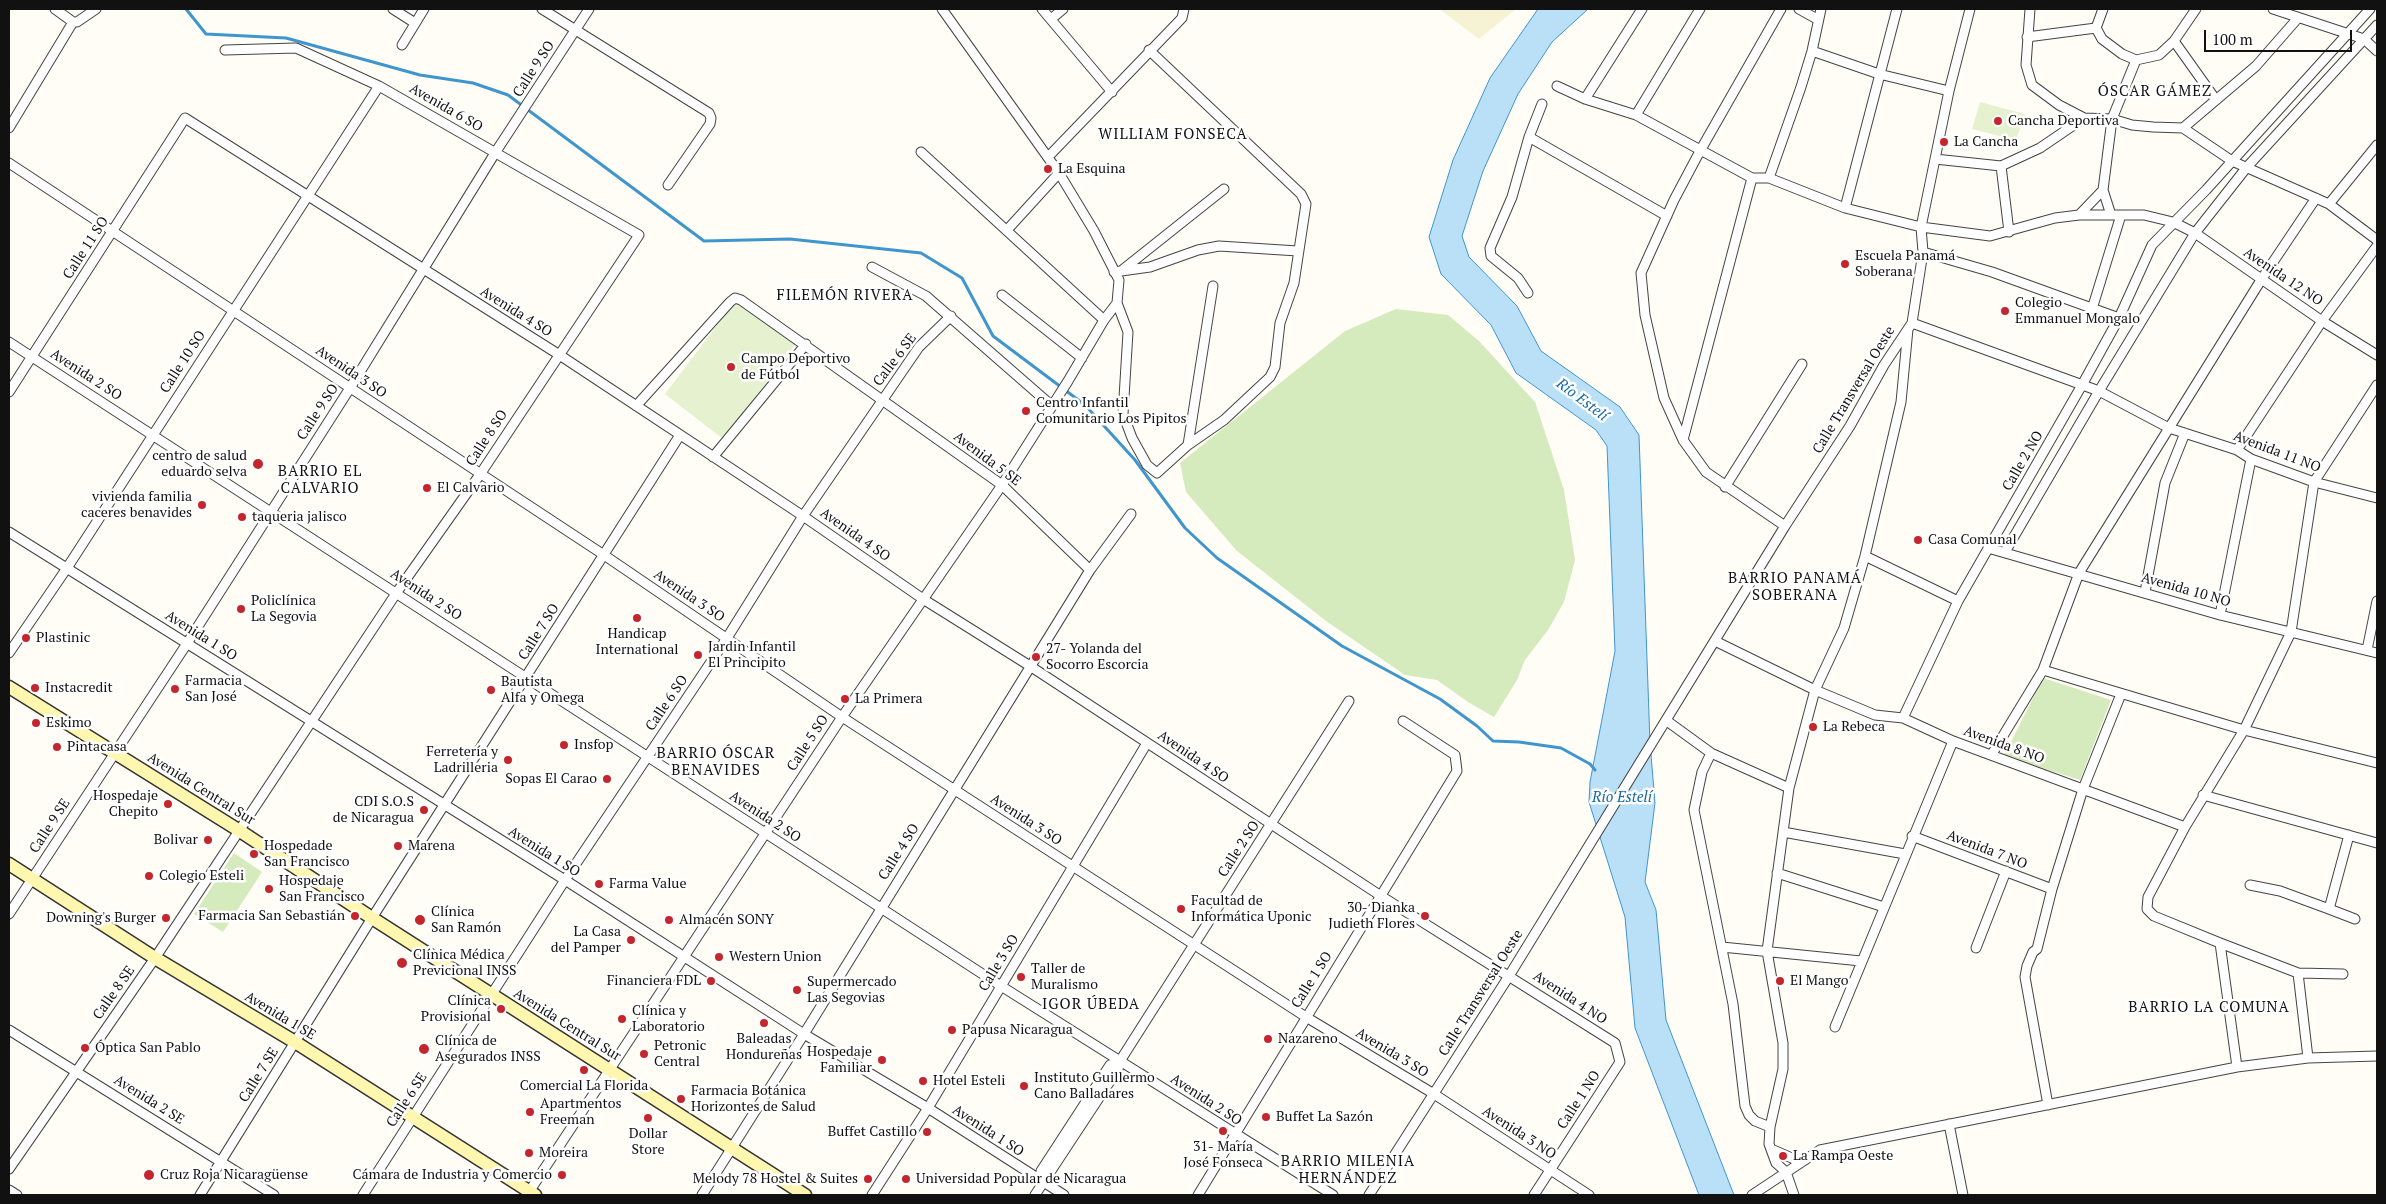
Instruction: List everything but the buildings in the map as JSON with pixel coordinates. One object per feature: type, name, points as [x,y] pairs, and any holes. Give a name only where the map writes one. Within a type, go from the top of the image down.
[{"type":"street","points":[[54,9],[74,22]]},
{"type":"street","points":[[9,128],[74,22],[96,9]]},
{"type":"street","points":[[393,9],[415,23]]},
{"type":"street","points":[[402,44],[424,9]]},
{"type":"street","points":[[542,9],[709,113],[712,118],[710,124],[668,185]]},
{"type":"street","name":"Calle 9 SO","points":[[114,752],[186,644],[350,388],[495,153],[590,9]]},
{"type":"street","points":[[942,9],[1059,173],[1118,272],[1117,303],[1128,332],[1123,414],[1132,438],[1147,465],[1157,473],[1188,445],[1224,420],[1270,377],[1275,367],[1280,323],[1294,283],[1306,204],[1301,194],[1149,50]]},
{"type":"street","points":[[1042,9],[1112,92]]},
{"type":"street","points":[[1051,19],[1063,9]]},
{"type":"street","points":[[1048,157],[1112,92],[1149,50],[1182,18],[1184,9]]},
{"type":"street","points":[[1585,98],[1642,9]]},
{"type":"street","points":[[1636,115],[1700,9]]},
{"type":"street","points":[[1782,9],[1700,151],[1641,273],[1645,315],[1664,398],[1683,440],[1706,472],[1725,487],[1785,526]]},
{"type":"street","points":[[1799,9],[1817,19]]},
{"type":"street","points":[[1556,86],[1636,115],[1752,178],[1769,178],[1812,51],[1817,19],[1821,9]]},
{"type":"street","points":[[1846,208],[1897,9]]},
{"type":"street","name":"Calle Transversal Oeste","points":[[1369,1195],[1510,976],[1785,526],[1850,426],[1884,364],[1910,326],[1923,252],[1921,227],[1948,92],[1970,9]]},
{"type":"street","points":[[2030,9],[2026,65],[2032,85],[2058,105],[2084,118],[2112,119],[2132,125],[2183,128],[2232,161],[2329,204],[2377,240]]},
{"type":"street","points":[[2096,28],[2102,9]]},
{"type":"street","points":[[2096,28],[2109,46],[2136,60],[2159,55],[2174,41],[2196,9]]},
{"type":"street","points":[[2273,9],[2364,39],[2377,51]]},
{"type":"street","name":"Calle 2 NO","points":[[1903,718],[1958,601],[2119,318],[2152,246],[2370,9]]},
{"type":"street","points":[[2183,128],[2256,66],[2298,18]]},
{"type":"street","points":[[2005,552],[2099,391],[2195,233],[2247,167],[2377,25]]},
{"type":"street","points":[[2027,37],[2096,28]]},
{"type":"street","points":[[2174,41],[2216,100]]},
{"type":"street","name":"Avenida 6 SO","points":[[225,50],[296,48],[379,86],[639,235]]},
{"type":"street","points":[[1812,51],[1879,74],[1948,92]]},
{"type":"street","points":[[2111,215],[2103,190],[2112,119],[2136,60]]},
{"type":"street","name":"Calle 10 SO","points":[[9,653],[67,568],[379,86]]},
{"type":"street","points":[[1528,294],[1518,278],[1494,259],[1490,252],[1512,197],[1529,137],[1542,104]]},
{"type":"street","name":"Avenida 4 SO","points":[[185,118],[307,197],[558,354],[803,516],[923,599],[1030,666],[1381,896],[1510,976]]},
{"type":"street","name":"Calle 11 SO","points":[[9,392],[113,233],[185,118]]},
{"type":"street","points":[[1935,159],[2001,166],[2040,148],[2084,118]]},
{"type":"street","points":[[1529,137],[1667,216]]},
{"type":"street","points":[[2329,204],[2377,145]]},
{"type":"street","points":[[921,152],[1104,320]]},
{"type":"street","name":"Avenida 3 SO","points":[[9,163],[481,473],[842,717],[1306,1017],[1434,1094]]},
{"type":"street","points":[[2001,166],[2009,232]]},
{"type":"street","points":[[1007,230],[1059,173]]},
{"type":"street","points":[[1683,440],[1752,178]]},
{"type":"street","name":"Avenida 12 NO","points":[[1769,178],[1846,208],[1921,227],[1990,236],[2055,218],[2079,215],[2144,215],[2174,222],[2195,233],[2322,321],[2377,355]]},
{"type":"street","points":[[1118,272],[1224,189]]},
{"type":"street","points":[[2079,215],[2103,190]]},
{"type":"street","points":[[1992,754],[2043,670],[2079,573],[2262,280],[2316,198]]},
{"type":"street","points":[[2092,308],[2121,215]]},
{"type":"street","name":"Calle 8 SO","points":[[240,831],[397,592],[481,473],[558,354],[639,235]]},
{"type":"street","points":[[1118,272],[1150,267],[1198,250],[1219,246],[1298,251]]},
{"type":"street","points":[[2237,450],[2322,321],[2377,246]]},
{"type":"street","points":[[1923,252],[1992,272],[2119,318]]},
{"type":"street","points":[[872,267],[926,296],[1052,406]]},
{"type":"street","points":[[1188,445],[1212,286]]},
{"type":"street","points":[[1002,295],[1082,358]]},
{"type":"street","name":"Avenida 5 SE","points":[[636,406],[735,298],[741,300],[806,344],[882,401],[1002,485],[1090,570]]},
{"type":"street","name":"Calle 5 SO","points":[[530,1194],[609,1068],[842,717],[1002,485],[1104,320],[1117,303]]},
{"type":"street","name":"Calle 6 SE","points":[[882,401],[919,347],[951,316]]},
{"type":"street","points":[[1794,1195],[1786,1172],[1776,1163],[1771,1149],[1770,1127],[1778,1099],[1783,1069],[1783,1043],[1766,951],[1789,788],[1814,690],[1844,628],[1865,556],[1901,402],[1910,326]]},
{"type":"street","name":"Avenida 11 NO","points":[[1910,326],[2099,391],[2169,428],[2237,450],[2250,459],[2314,482],[2377,498]]},
{"type":"street","name":"Avenida 2 SO","points":[[9,342],[269,512],[397,592],[765,834],[1236,1136],[1333,1195]]},
{"type":"street","points":[[713,457],[806,344]]},
{"type":"street","points":[[1725,487],[1802,364]]},
{"type":"street","points":[[2343,974],[2298,973],[2154,916],[2147,909],[2148,897],[2203,795],[2244,730],[2291,632],[2314,482],[2377,385]]},
{"type":"street","name":"Calle 6 SO","points":[[491,995],[565,880],[727,638],[803,516],[882,401]]},
{"type":"street","points":[[2145,592],[2165,483],[2185,433]]},
{"type":"street","name":"Calle 7 SO","points":[[372,918],[680,435]]},
{"type":"street","points":[[2220,615],[2250,459]]},
{"type":"street","name":"Calle 4 SO","points":[[702,1195],[804,1034],[1090,570],[1131,514]]},
{"type":"street","name":"Avenida 1 SO","points":[[9,532],[565,880],[804,1034],[928,1108],[1064,1195]]},
{"type":"street","name":"Avenida 10 NO","points":[[1988,548],[2220,615],[2377,653]]},
{"type":"street","points":[[1865,556],[1958,601]]},
{"type":"street","points":[[2367,650],[2377,601]]},
{"type":"street","name":"Avenida 8 NO","points":[[1715,641],[1814,690],[1875,715],[1903,718],[1953,741],[2185,827]]},
{"type":"street","points":[[2043,670],[2244,730],[2377,763]]},
{"type":"street","name":"Avenida Central Sur","points":[[9,688],[240,831],[491,995],[609,1068],[805,1195]]},
{"type":"street","points":[[2048,1105],[2025,977],[2030,956],[2037,949],[2052,889],[2083,789],[2121,694]]},
{"type":"street","name":"Calle 2 SO","points":[[1035,1195],[1118,1069],[1120,1061],[1350,701]]},
{"type":"street","name":"Calle 1 SO","points":[[1198,1195],[1236,1136],[1434,805],[1457,771],[1455,755],[1404,721]]},
{"type":"street","points":[[1666,723],[1711,753],[1789,788]]},
{"type":"street","points":[[1835,1027],[1912,836],[1953,741]]},
{"type":"street","name":"Calle 3 SO","points":[[872,1195],[928,1108],[1147,743]]},
{"type":"street","name":"Calle 9 SE","points":[[9,914],[114,752]]},
{"type":"street","points":[[1711,753],[1702,772],[1694,810],[1733,1004],[1745,1106],[1749,1115],[1756,1121],[1770,1127]]},
{"type":"street","points":[[2203,795],[2377,843]]},
{"type":"street","name":"Calle 8 SE","points":[[9,1169],[240,831]]},
{"type":"street","points":[[1783,832],[1905,854]]},
{"type":"street","name":"Avenida 7 NO","points":[[1912,836],[2052,889]]},
{"type":"street","points":[[2329,909],[2349,836]]},
{"type":"street","name":"Avenida 1 SE","points":[[9,864],[155,958],[295,1042],[530,1194]]},
{"type":"street","points":[[1976,948],[2006,871]]},
{"type":"street","points":[[1777,873],[1884,907]]},
{"type":"street","points":[[2250,885],[2280,891],[2355,919]]},
{"type":"street","name":"Calle 7 SE","points":[[200,1195],[372,918]]},
{"type":"street","points":[[2220,943],[2237,1067]]},
{"type":"street","points":[[1722,947],[1861,962]]},
{"type":"street","points":[[2298,973],[2308,1058]]},
{"type":"street","name":"Avenida 4 NO","points":[[1510,976],[1615,1043]]},
{"type":"street","name":"Calle 6 SE","points":[[363,1195],[491,995]]},
{"type":"street","name":"Avenida 2 SE","points":[[9,1030],[274,1195]]},
{"type":"street","name":"Calle 1 NO","points":[[1534,1195],[1620,1062],[1615,1043]]},
{"type":"street","points":[[1752,1195],[1820,1150],[2237,1067],[2308,1058],[2377,1056]]},
{"type":"street","name":"Avenida 3 NO","points":[[1434,1094],[1590,1195]]},
{"type":"street","points":[[1950,1124],[1963,1195]]},
{"type":"street","points":[[1771,1149],[1801,1162]]},
{"type":"street","points":[[9,1190],[17,1195]]},
{"type":"shaded area","points":[[1439,9],[1516,9],[1479,39]]},
{"type":"green space","name":"Cancha Deportiva","points":[[1980,102],[2025,114],[2016,140],[1972,129]]},
{"type":"green space","name":"Campo Deportivo de Fútbol","points":[[739,296],[798,341],[723,439],[665,394]]},
{"type":"green space","points":[[1396,309],[1448,315],[1479,341],[1535,402],[1564,490],[1575,560],[1564,602],[1548,630],[1525,660],[1517,680],[1494,717],[1468,702],[1437,680],[1405,675],[1326,621],[1237,551],[1186,492],[1180,463],[1345,331]]},
{"type":"green space","points":[[2043,678],[2111,700],[2080,780],[2004,756]]},
{"type":"green space","points":[[234,853],[262,872],[223,932],[194,914]]},
{"type":"water","name":"Río Estelí","points":[[1538,9],[1588,9],[1552,42],[1518,94],[1483,171],[1462,236],[1469,257],[1517,306],[1541,351],[1620,407],[1639,435],[1650,743],[1655,803],[1645,882],[1656,910],[1666,1020],[1734,1195],[1699,1195],[1635,1028],[1625,917],[1589,802],[1590,782],[1615,651],[1607,446],[1596,430],[1516,373],[1491,325],[1441,274],[1429,237],[1453,160],[1490,78]]},
{"type":"waterway","points":[[186,9],[206,34],[286,38],[420,75],[473,83],[508,95],[704,241],[790,239],[921,253],[962,278],[993,336],[1085,405],[1135,460],[1185,528],[1217,558],[1342,646],[1440,699],[1477,726],[1493,741],[1519,742],[1561,748],[1590,764],[1595,770]]},
{"type":"place","name":"Cancha Deportiva","points":[[1998,121]]},
{"type":"place","name":"La Cancha","points":[[1944,142]]},
{"type":"place","name":"La Esquina","points":[[1048,169]]},
{"type":"place","name":"Escuela Panamá Soberana","points":[[1845,264]]},
{"type":"place","name":"Colegio Emmanuel Mongalo","points":[[2005,311]]},
{"type":"place","name":"Campo Deportivo de Fútbol","points":[[731,367]]},
{"type":"place","name":"Centro Infantil Comunitario Los Pipitos","points":[[1026,411]]},
{"type":"place","name":"centro de salud eduardo selva","points":[[258,464]]},
{"type":"place","name":"El Calvario","points":[[427,488]]},
{"type":"place","name":"vivienda familia caceres benavides","points":[[202,505]]},
{"type":"place","name":"taqueria jalisco","points":[[242,517]]},
{"type":"place","name":"Casa Comunal","points":[[1918,540]]},
{"type":"place","name":"Policlínica La Segovia","points":[[241,609]]},
{"type":"place","name":"Handicap International","points":[[637,618]]},
{"type":"place","name":"Plastinic","points":[[26,638]]},
{"type":"place","name":"Jardin Infantil El Principito","points":[[698,655]]},
{"type":"place","name":"27- Yolanda del Socorro Escorcia","points":[[1036,657]]},
{"type":"place","name":"Instacredit","points":[[35,688]]},
{"type":"place","name":"Farmacia San José","points":[[175,689]]},
{"type":"place","name":"Bautista Alfa y Omega","points":[[491,690]]},
{"type":"place","name":"La Primera","points":[[845,699]]},
{"type":"place","name":"Eskimo","points":[[36,723]]},
{"type":"place","name":"La Rebeca","points":[[1813,727]]},
{"type":"place","name":"Insfop","points":[[564,745]]},
{"type":"place","name":"Pintacasa","points":[[57,747]]},
{"type":"place","name":"Ferretería y Ladrilleria","points":[[508,760]]},
{"type":"place","name":"Sopas El Carao","points":[[607,779]]},
{"type":"place","name":"Hospedaje Chepito","points":[[168,804]]},
{"type":"place","name":"CDI S.O.S de Nicaragua","points":[[424,810]]},
{"type":"place","name":"Bolivar","points":[[208,840]]},
{"type":"place","name":"Marena","points":[[398,846]]},
{"type":"place","name":"Hospedade San Francisco","points":[[254,854]]},
{"type":"place","name":"Colegio Esteli","points":[[149,876]]},
{"type":"place","name":"Farma Value","points":[[599,884]]},
{"type":"place","name":"Hospedaje San Francisco","points":[[269,889]]},
{"type":"place","name":"Facultad de Informática Uponic","points":[[1181,909]]},
{"type":"place","name":"Farmacia San Sebastián","points":[[355,916]]},
{"type":"place","name":"30- Dianka Judieth Flores","points":[[1425,916]]},
{"type":"place","name":"Downing's Burger","points":[[166,918]]},
{"type":"place","name":"Clínica San Ramón","points":[[420,920]]},
{"type":"place","name":"Almacén SONY","points":[[669,920]]},
{"type":"place","name":"La Casa del Pamper","points":[[631,940]]},
{"type":"place","name":"Western Union","points":[[719,957]]},
{"type":"place","name":"Clínica Médica Previcional INSS","points":[[402,963]]},
{"type":"place","name":"Taller de Muralismo","points":[[1021,977]]},
{"type":"place","name":"Financiera FDL","points":[[711,981]]},
{"type":"place","name":"El Mango","points":[[1780,981]]},
{"type":"place","name":"Supermercado Las Segovias","points":[[797,990]]},
{"type":"place","name":"Clínica Provisional","points":[[501,1009]]},
{"type":"place","name":"Clínica y Laboratorio","points":[[622,1019]]},
{"type":"place","name":"Baleadas Hondureñas","points":[[764,1023]]},
{"type":"place","name":"Papusa Nicaragua","points":[[952,1030]]},
{"type":"place","name":"Nazareno","points":[[1268,1039]]},
{"type":"place","name":"Óptica San Pablo","points":[[85,1048]]},
{"type":"place","name":"Clínica de Asegurados INSS","points":[[424,1049]]},
{"type":"place","name":"Petronic Central","points":[[644,1054]]},
{"type":"place","name":"Hospedaje Familiar","points":[[882,1060]]},
{"type":"place","name":"Comercial La Florida","points":[[584,1070]]},
{"type":"place","name":"Hotel Esteli","points":[[923,1081]]},
{"type":"place","name":"Instituto Guillermo Cano Balladares","points":[[1024,1086]]},
{"type":"place","name":"Farmacia Botánica Horizontes de Salud","points":[[681,1099]]},
{"type":"place","name":"Apartmentos Freeman","points":[[530,1112]]},
{"type":"place","name":"Buffet La Sazón","points":[[1266,1117]]},
{"type":"place","name":"Dollar Store","points":[[648,1118]]},
{"type":"place","name":"31- María José Fonseca","points":[[1223,1131]]},
{"type":"place","name":"Buffet Castillo","points":[[927,1132]]},
{"type":"place","name":"Moreira","points":[[529,1153]]},
{"type":"place","name":"La Rampa Oeste","points":[[1783,1156]]},
{"type":"place","name":"Cruz Roja Nicaragüense","points":[[149,1175]]},
{"type":"place","name":"Cámara de Industria y Comercio","points":[[562,1175]]},
{"type":"place","name":"Melody 78 Hostel & Suites","points":[[868,1179]]},
{"type":"place","name":"Universidad Popular de Nicaragua","points":[[906,1179]]},
{"type":"district","name":"ÓSCAR GÁMEZ","points":[[2155,92]]},
{"type":"district","name":"WILLIAM FONSECA","points":[[1173,135]]},
{"type":"district","name":"FILEMÓN RIVERA","points":[[845,296]]},
{"type":"district","name":"BARRIO EL CALVARIO","points":[[320,480]]},
{"type":"district","name":"BARRIO PANAMÁ SOBERANA","points":[[1795,588]]},
{"type":"district","name":"BARRIO ÓSCAR BENAVIDES","points":[[716,762]]},
{"type":"district","name":"IGOR ÚBEDA","points":[[1091,1005]]},
{"type":"district","name":"BARRIO LA COMUNA","points":[[2209,1008]]},
{"type":"district","name":"BARRIO MILENIA HERNÁNDEZ","points":[[1348,1170]]}]
